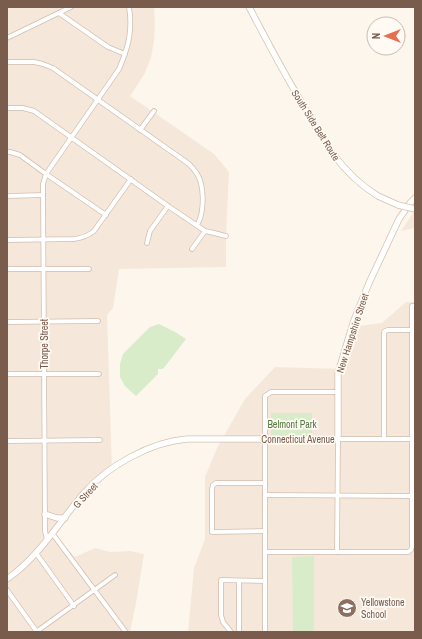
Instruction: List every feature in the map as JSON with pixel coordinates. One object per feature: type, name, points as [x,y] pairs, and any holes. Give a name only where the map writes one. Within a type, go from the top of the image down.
[{"type":"street","points":[[7,38],[71,7]]},
{"type":"street","points":[[46,174],[119,69],[128,46],[131,30],[129,7]]},
{"type":"street","name":"South Side Belt Route","points":[[248,7],[312,120],[343,167],[360,183],[378,196],[398,205],[415,209]]},
{"type":"street","points":[[59,13],[108,47],[125,54]]},
{"type":"street","points":[[7,62],[34,62],[53,68],[189,164],[196,171],[200,179],[202,190],[202,213],[197,225]]},
{"type":"street","points":[[7,108],[23,108],[34,111],[205,231],[226,236]]},
{"type":"street","points":[[140,130],[154,111]]},
{"type":"street","points":[[7,152],[20,155],[106,215]]},
{"type":"street","name":"Thorpe Street","points":[[46,174],[43,184],[46,540]]},
{"type":"street","points":[[7,240],[74,239],[88,236],[94,231],[131,179]]},
{"type":"street","points":[[7,196],[43,196]]},
{"type":"street","name":"New Hampshire Street","points":[[337,552],[338,373],[362,299],[399,219],[415,198]]},
{"type":"street","points":[[147,243],[150,231],[168,206]]},
{"type":"street","points":[[192,248],[205,231]]},
{"type":"street","points":[[7,270],[89,269]]},
{"type":"street","points":[[265,552],[408,552],[411,550],[414,529],[412,496],[414,472],[412,439],[414,416],[414,359],[412,330],[414,306]]},
{"type":"street","points":[[7,322],[98,321]]},
{"type":"street","points":[[384,440],[384,332],[388,330],[412,330]]},
{"type":"street","points":[[7,374],[99,374]]},
{"type":"street","points":[[264,632],[265,396],[271,392],[337,392]]},
{"type":"street","name":"Connecticut Avenue","points":[[183,440],[412,439]]},
{"type":"street","points":[[7,441],[100,440]]},
{"type":"street","name":"G Street","points":[[7,579],[26,564],[85,492],[100,479],[128,459],[155,446],[183,440]]},
{"type":"street","points":[[265,483],[216,483],[213,485],[212,532],[265,531]]},
{"type":"street","points":[[265,496],[412,496]]},
{"type":"street","points":[[45,514],[58,518],[65,518]]},
{"type":"street","points":[[52,533],[125,631]]},
{"type":"street","points":[[36,553],[74,606]]},
{"type":"street","points":[[7,590],[37,632],[115,575]]},
{"type":"street","points":[[231,632],[223,622],[221,615],[221,580],[265,581]]},
{"type":"street","points":[[239,581],[239,632]]},
{"type":"shaded area","points":[[7,7],[154,7],[154,41],[151,57],[145,73],[130,96],[214,154],[229,172],[226,267],[119,269],[113,308],[107,315],[112,469],[99,479],[52,533],[75,557],[95,548],[110,552],[130,551],[144,554],[130,632],[7,632]]},
{"type":"shaded area","points":[[415,210],[415,228],[401,231]]},
{"type":"shaded area","points":[[406,302],[415,302],[415,632],[188,632],[194,568],[205,539],[205,477],[217,448],[245,399],[275,367],[343,369],[359,326],[382,323]]},
{"type":"green space","points":[[159,324],[186,339],[163,369],[158,369],[158,374],[136,396],[125,386],[120,377],[120,364],[123,354],[150,327]]},
{"type":"green space","name":"Belmont Park","points":[[271,413],[312,413],[312,435],[271,435]]},
{"type":"green space","points":[[314,556],[314,632],[293,632],[292,557]]},
{"type":"place","name":"Yellowstone School","points":[[347,608]]}]
